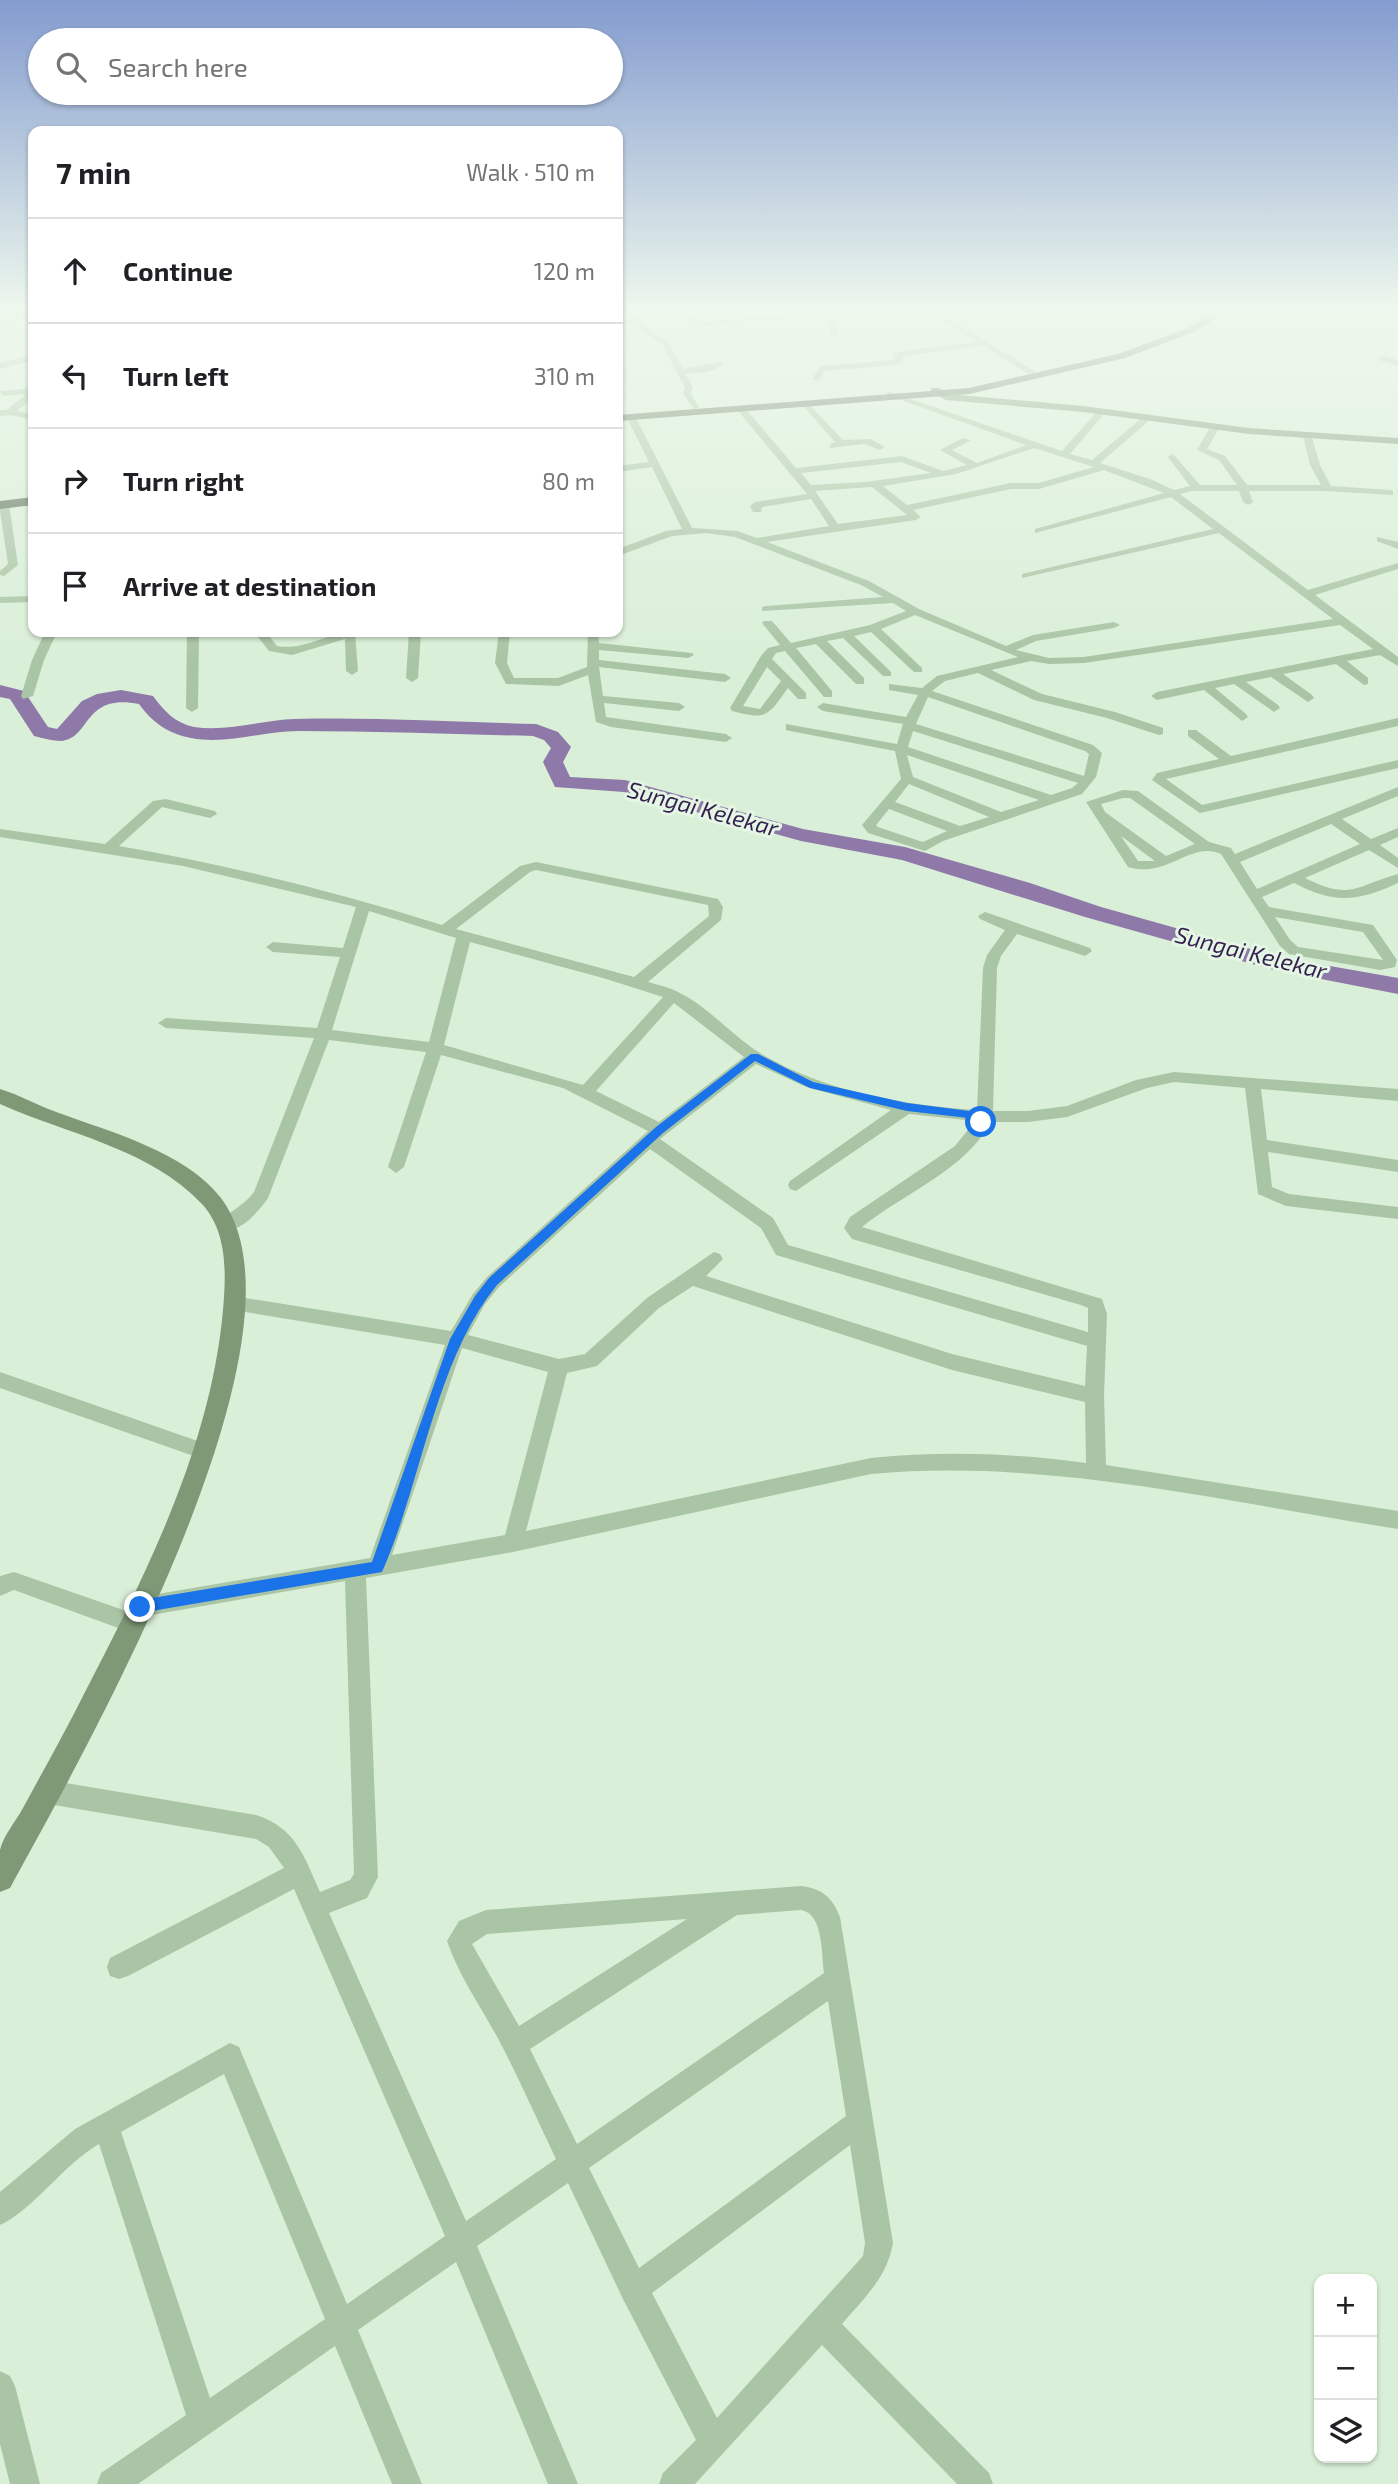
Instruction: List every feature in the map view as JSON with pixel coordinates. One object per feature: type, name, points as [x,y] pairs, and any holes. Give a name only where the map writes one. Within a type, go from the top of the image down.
[{"type":"main road","points":[[1,502],[28,495]]},
{"type":"main road","points":[[1,502],[28,501]]},
{"type":"street","points":[[636,426],[688,530]]},
{"type":"street","points":[[756,426],[794,471],[836,528]]},
{"type":"street","points":[[826,426],[837,444],[870,441],[880,447]]},
{"type":"street","points":[[979,426],[1105,467],[1171,492],[1398,663]]},
{"type":"street","points":[[1065,455],[1089,426]]},
{"type":"street","points":[[1093,464],[1138,426]]},
{"type":"street","points":[[1208,426],[1308,436],[1398,441]]},
{"type":"street","points":[[1215,427],[1202,450],[1220,456],[1243,487],[1248,502]]},
{"type":"street","points":[[1308,436],[1317,470],[1327,488]]},
{"type":"street","points":[[966,440],[945,450],[975,466]]},
{"type":"street","points":[[757,510],[755,506],[760,504],[810,492],[875,485],[1002,460],[1034,445]]},
{"type":"street","points":[[1173,457],[1196,487]]},
{"type":"street","points":[[794,471],[902,459],[939,473]]},
{"type":"street","points":[[623,468],[656,464]]},
{"type":"street","points":[[908,508],[1011,486],[1039,486],[1105,467]]},
{"type":"street","points":[[758,541],[789,534],[914,519],[915,514],[875,485]]},
{"type":"street","points":[[1039,531],[1196,487],[1327,488],[1390,493]]},
{"type":"street","points":[[1,502],[13,565],[4,573]]},
{"type":"street","points":[[623,551],[663,535],[688,530],[726,531],[864,583],[915,611],[1031,659]]},
{"type":"street","points":[[1026,576],[1221,530]]},
{"type":"street","points":[[1381,539],[1398,547]]},
{"type":"street","points":[[1307,594],[1398,566]]},
{"type":"street","points":[[0,600],[28,598]]},
{"type":"street","points":[[766,609],[893,600]]},
{"type":"street","points":[[787,681],[761,714],[736,708],[772,650],[873,628],[915,611]]},
{"type":"street","points":[[907,779],[900,755],[924,692],[934,681],[1031,659],[1084,660],[1343,621]]},
{"type":"street","points":[[768,623],[828,694]]},
{"type":"street","points":[[1006,650],[1033,638],[1114,625]]},
{"type":"street","points":[[873,628],[918,670]]},
{"type":"street","points":[[845,633],[887,674]]},
{"type":"street","points":[[27,696],[49,637]]},
{"type":"street","points":[[192,708],[193,637]]},
{"type":"street","points":[[264,637],[273,649],[286,652],[337,637]]},
{"type":"street","points":[[350,637],[352,671]]},
{"type":"street","points":[[412,678],[415,637]]},
{"type":"street","points":[[504,637],[501,663],[510,681],[559,682],[593,666],[725,678]]},
{"type":"street","points":[[593,637],[593,666],[599,716],[604,722],[726,738]]},
{"type":"street","points":[[818,639],[860,681]]},
{"type":"street","points":[[593,646],[688,655]]},
{"type":"street","points":[[1157,696],[1382,651]]},
{"type":"street","points":[[765,658],[802,696]]},
{"type":"street","points":[[1338,660],[1364,681]]},
{"type":"street","points":[[981,670],[1038,697],[1111,715],[1159,731]]},
{"type":"street","points":[[1273,673],[1308,698]]},
{"type":"street","points":[[1236,680],[1274,708]]},
{"type":"street","points":[[893,687],[924,692],[1094,750],[1096,755],[1086,782],[1074,792],[938,838],[925,847],[873,830],[869,825],[907,779]]},
{"type":"street","points":[[1206,687],[1242,717]]},
{"type":"street","points":[[597,699],[679,707]]},
{"type":"street","points":[[823,707],[910,724],[1086,782]]},
{"type":"street","points":[[1398,722],[1228,760],[1162,776],[1158,780],[1200,809],[1398,764]]},
{"type":"street","points":[[790,727],[902,749],[1049,799]]},
{"type":"street","points":[[1192,733],[1228,760]]},
{"type":"street","points":[[907,779],[1001,817]]},
{"type":"street","points":[[1231,860],[1398,791]]},
{"type":"street","points":[[1205,845],[1133,794],[1096,800],[1092,805],[1133,864],[1143,867],[1205,845],[1221,847],[1285,943],[1294,951],[1380,965],[1390,964],[1368,928],[1265,911]]},
{"type":"street","points":[[109,848],[158,804],[166,803],[210,814]]},
{"type":"street","points":[[887,804],[961,831]]},
{"type":"street","points":[[1100,814],[1164,860]]},
{"type":"street","points":[[1332,818],[1398,864]]},
{"type":"street","points":[[1255,895],[1398,832]]},
{"type":"street","points":[[0,833],[174,859],[364,905],[637,984],[673,995],[754,1057],[810,1085],[907,1107],[985,1116],[1029,1117],[1090,1105],[1129,1086],[1151,1079],[1174,1077],[1398,1096]]},
{"type":"street","points":[[444,930],[526,869],[536,866],[713,902],[717,913],[712,921],[637,984]]},
{"type":"street","points":[[1295,878],[1317,890],[1361,895],[1398,878]]},
{"type":"street","points":[[1329,921],[1338,894]]},
{"type":"street","points":[[227,1225],[252,1208],[262,1194],[323,1034],[364,905]]},
{"type":"street","points":[[985,916],[1084,951]]},
{"type":"street","points":[[1014,928],[995,955],[990,968],[985,1116],[969,1144],[856,1222],[854,1230],[858,1234],[1091,1301],[1098,1308],[1094,1396],[1096,1472]]},
{"type":"street","points":[[396,1167],[435,1048],[464,936]]},
{"type":"street","points":[[273,947],[349,953]]},
{"type":"street","points":[[587,1091],[673,995]]},
{"type":"street","points":[[166,1023],[323,1034],[435,1048],[557,1080],[587,1091],[654,1135],[767,1223],[782,1250],[1097,1342]]},
{"type":"street","points":[[313,1907],[358,1889],[366,1877],[366,1569],[456,1339],[479,1299],[493,1282],[654,1135],[754,1057]]},
{"type":"street","points":[[1252,1083],[1262,1185],[1273,1196],[1398,1213]]},
{"type":"street","points":[[0,1096],[154,1159],[181,1174],[212,1202],[227,1225],[233,1248],[233,1303],[223,1382],[205,1451],[136,1615],[69,1754],[0,1878]]},
{"type":"street","points":[[796,1185],[907,1107]]},
{"type":"street","points":[[1259,1145],[1398,1166]]},
{"type":"street","points":[[233,1303],[456,1339],[559,1367],[590,1361],[653,1303],[714,1259]]},
{"type":"street","points":[[691,1278],[952,1362],[1094,1396]]},
{"type":"street","points":[[513,1543],[559,1367]]},
{"type":"street","points":[[0,1380],[205,1451]]},
{"type":"street","points":[[0,1586],[14,1581],[136,1615],[513,1543],[871,1466],[904,1462],[988,1460],[1096,1472],[1398,1520]]},
{"type":"street","points":[[48,1792],[271,1831],[279,1838],[299,1873],[461,2241],[563,2484]]},
{"type":"street","points":[[119,1966],[299,1873]]},
{"type":"street","points":[[675,2483],[715,2443],[870,2271],[878,2252],[879,2243],[828,1917],[817,1900],[801,1898],[486,1922],[468,1930],[459,1941],[464,1958],[515,2044],[633,2289],[715,2443]]},
{"type":"street","points":[[515,2044],[733,1903]]},
{"type":"street","points":[[112,2484],[838,1979]]},
{"type":"street","points":[[0,2211],[84,2137],[230,2056],[341,2324],[399,2480]]},
{"type":"street","points":[[633,2289],[860,2122]]},
{"type":"street","points":[[106,2125],[203,2421]]},
{"type":"street","points":[[822,2324],[978,2484]]},
{"type":"street","points":[[0,2386],[25,2484]]},
{"type":"waterway","name":"Sungai Kelekar","points":[[0,691],[17,695],[41,732],[60,735],[72,726],[89,705],[113,696],[146,700],[159,717],[174,727],[213,734],[294,725],[536,730],[551,736],[561,747],[553,762],[562,783],[625,786],[801,835],[905,854],[1093,912],[1278,964],[1398,986]]},
{"type":"route","points":[[140,1607],[377,1567],[456,1339],[479,1299],[493,1282],[660,1130],[754,1057],[810,1085],[907,1107],[985,1116],[981,1122]]}]
